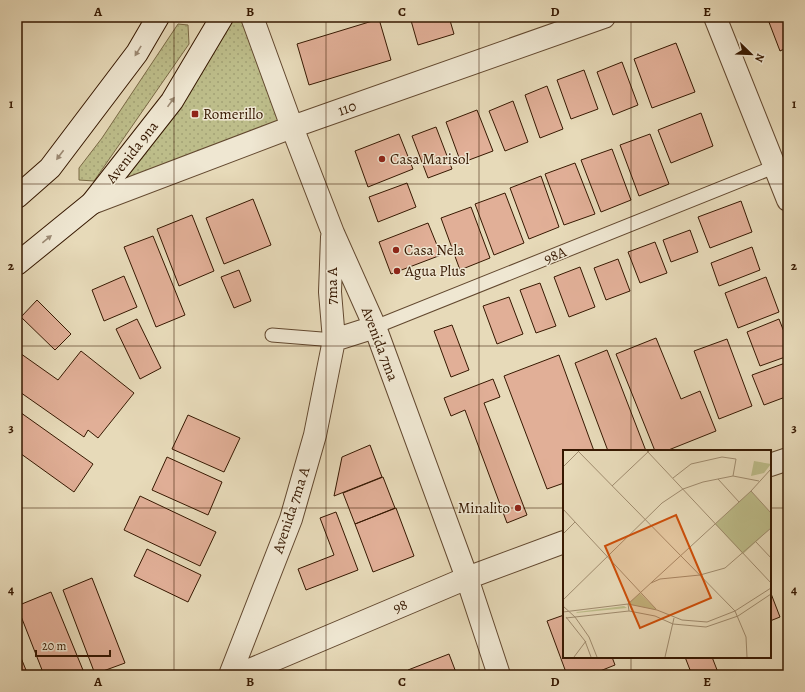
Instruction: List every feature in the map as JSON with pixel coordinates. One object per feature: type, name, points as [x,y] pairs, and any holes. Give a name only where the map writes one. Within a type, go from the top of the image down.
[{"type":"street","points":[[17,197],[50,168],[137,53],[158,17]]},
{"type":"street","name":"Avenida 9na","points":[[17,264],[92,203],[172,101],[222,17]]},
{"type":"street","name":"Avenida 7ma","points":[[252,17],[292,127],[333,232],[375,327],[467,578],[499,675]]},
{"type":"street","name":"110","points":[[92,203],[292,127],[604,17]]},
{"type":"street","points":[[715,17],[788,200]]},
{"type":"street","name":"7ma A","points":[[333,232],[330,292],[334,340]]},
{"type":"street","name":"98A","points":[[334,340],[375,327]]},
{"type":"street","name":"Avenida 7ma A","points":[[230,675],[291,519],[315,435],[334,340]]},
{"type":"street","points":[[771,465],[788,459]]},
{"type":"street","name":"98","points":[[238,675],[467,578],[563,542]]},
{"type":"lane","name":"98A","points":[[375,327],[774,167]]},
{"type":"lane","points":[[272,335],[334,340]]},
{"type":"green space","points":[[222,17],[252,17],[292,127],[92,203]]},
{"type":"green space","points":[[178,24],[188,25],[189,44],[94,181],[79,180],[79,168],[102,138]]},
{"type":"building","points":[[410,17],[449,17],[454,34],[418,45]]},
{"type":"building","points":[[767,17],[788,17],[788,47],[780,51]]},
{"type":"building","points":[[379,19],[391,60],[309,85],[297,44]]},
{"type":"building","points":[[676,43],[695,92],[652,108],[634,59]]},
{"type":"building","points":[[622,62],[638,105],[613,115],[597,72]]},
{"type":"building","points":[[584,70],[598,109],[571,119],[557,80]]},
{"type":"building","points":[[547,86],[563,129],[540,138],[525,95]]},
{"type":"building","points":[[513,101],[528,142],[505,151],[489,111]]},
{"type":"building","points":[[477,110],[493,151],[461,163],[446,122]]},
{"type":"building","points":[[701,113],[713,146],[671,163],[658,130]]},
{"type":"building","points":[[436,127],[452,169],[428,178],[412,136]]},
{"type":"building","points":[[399,134],[413,169],[368,187],[355,151]]},
{"type":"building","points":[[650,134],[669,184],[639,196],[620,145]]},
{"type":"building","points":[[612,149],[631,200],[601,212],[581,160]]},
{"type":"building","points":[[575,163],[595,214],[564,225],[545,174]]},
{"type":"building","points":[[541,176],[559,227],[529,239],[510,188]]},
{"type":"building","points":[[407,183],[416,207],[378,222],[369,197]]},
{"type":"building","points":[[505,193],[524,243],[494,255],[475,204]]},
{"type":"building","points":[[253,199],[271,245],[224,264],[206,218]]},
{"type":"building","points":[[741,201],[752,232],[710,248],[698,217]]},
{"type":"building","points":[[471,207],[490,258],[460,270],[441,218]]},
{"type":"building","points":[[192,215],[214,271],[179,286],[157,229]]},
{"type":"building","points":[[428,223],[441,255],[391,274],[379,242]]},
{"type":"building","points":[[690,230],[698,252],[671,262],[663,240]]},
{"type":"building","points":[[153,236],[185,315],[156,327],[124,247]]},
{"type":"building","points":[[655,242],[667,273],[640,283],[628,252]]},
{"type":"building","points":[[752,247],[760,270],[719,286],[711,263]]},
{"type":"building","points":[[618,259],[630,291],[606,300],[594,268]]},
{"type":"building","points":[[580,267],[595,307],[569,317],[554,277]]},
{"type":"building","points":[[239,270],[251,301],[234,308],[221,277]]},
{"type":"building","points":[[124,276],[137,307],[104,321],[92,290]]},
{"type":"building","points":[[766,277],[779,312],[738,328],[725,293]]},
{"type":"building","points":[[540,283],[556,326],[536,333],[520,290]]},
{"type":"building","points":[[509,297],[523,334],[497,344],[483,306]]},
{"type":"building","points":[[37,300],[71,334],[55,350],[21,317]]},
{"type":"building","points":[[137,319],[161,368],[140,379],[116,329]]},
{"type":"building","points":[[779,319],[788,342],[788,356],[760,366],[747,332]]},
{"type":"building","points":[[452,325],[469,370],[451,377],[434,331]]},
{"type":"building","points":[[656,338],[681,399],[700,391],[716,431],[668,450],[655,450],[616,354]]},
{"type":"building","points":[[727,339],[752,406],[719,419],[694,351]]},
{"type":"building","points":[[607,350],[646,450],[608,450],[575,363]]},
{"type":"building","points":[[17,351],[58,380],[81,351],[134,393],[98,438],[88,430],[84,437],[17,390]]},
{"type":"building","points":[[559,355],[594,450],[563,450],[563,483],[547,489],[504,376]]},
{"type":"building","points":[[788,362],[788,396],[764,405],[752,375]]},
{"type":"building","points":[[493,379],[500,397],[484,403],[527,515],[507,523],[465,410],[451,416],[444,398]]},
{"type":"building","points":[[17,410],[93,464],[74,492],[17,451]]},
{"type":"building","points":[[188,415],[240,438],[224,472],[172,449]]},
{"type":"building","points":[[370,445],[382,477],[334,496],[342,457]]},
{"type":"building","points":[[167,457],[222,482],[208,515],[152,490]]},
{"type":"building","points":[[383,477],[395,508],[355,524],[343,493]]},
{"type":"building","points":[[140,496],[216,532],[200,566],[124,530]]},
{"type":"building","points":[[396,508],[414,556],[373,572],[355,524]]},
{"type":"building","points":[[336,512],[358,570],[306,590],[298,569],[334,555],[320,518]]},
{"type":"building","points":[[147,549],[201,575],[188,602],[134,576]]},
{"type":"building","points":[[92,578],[125,663],[95,674],[63,590]]},
{"type":"building","points":[[51,592],[85,675],[44,675],[17,606]]},
{"type":"building","points":[[771,594],[780,617],[771,621]]},
{"type":"building","points":[[563,615],[563,658],[612,658],[615,665],[590,675],[567,675],[547,621]]},
{"type":"building","points":[[17,648],[28,675],[17,675]]},
{"type":"building","points":[[449,654],[457,675],[410,675],[408,670]]},
{"type":"building","points":[[685,658],[712,658],[719,675],[692,675]]},
{"type":"place","name":"Romerillo","points":[[195,114]]},
{"type":"place","name":"Casa Marisol","points":[[382,159]]},
{"type":"place","name":"Casa Nela","points":[[396,250]]},
{"type":"place","name":"Agua Plus","points":[[397,271]]},
{"type":"place","name":"Minalito","points":[[518,508]]}]
